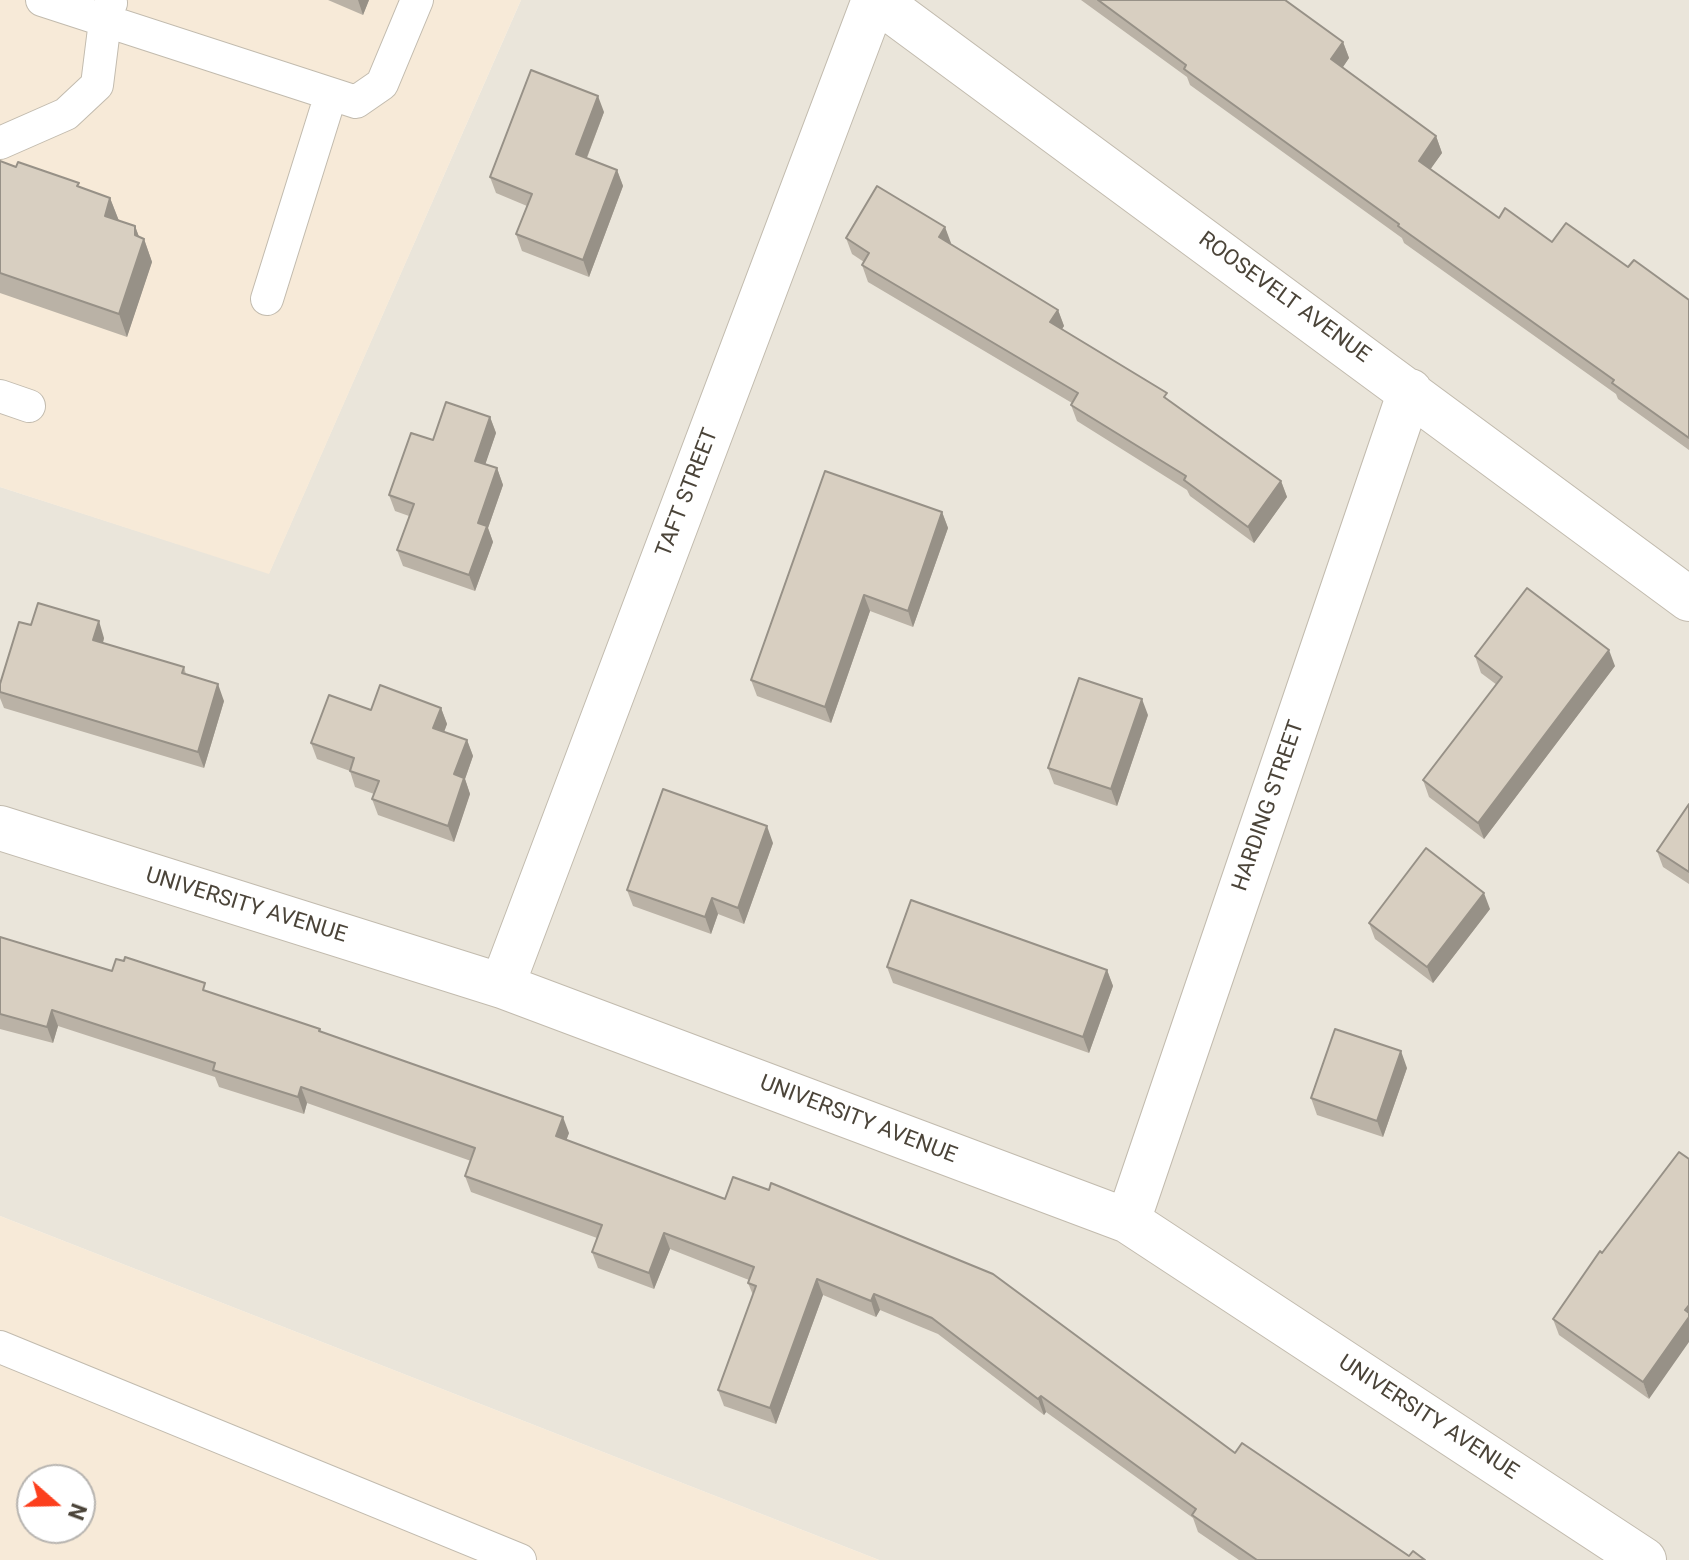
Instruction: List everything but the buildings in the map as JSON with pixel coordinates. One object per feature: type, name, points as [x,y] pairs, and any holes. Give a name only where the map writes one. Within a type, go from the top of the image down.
[{"type":"street","name":"ROOSEVELT AVENUE","points":[[875,0],[1689,599]]},
{"type":"street","name":"TAFT STREET","points":[[502,986],[875,0]]},
{"type":"street","name":"HARDING STREET","points":[[1128,1221],[1410,391]]},
{"type":"street","name":"UNIVERSITY AVENUE","points":[[0,828],[502,986],[1128,1221],[1644,1560]]},
{"type":"lane","points":[[42,0],[108,10],[356,102],[382,84],[417,0]]},
{"type":"lane","points":[[0,143],[66,114],[97,85],[108,10]]},
{"type":"lane","points":[[267,299],[331,94]]},
{"type":"lane","points":[[0,1347],[520,1560]]},
{"type":"shaded area","points":[[0,0],[521,0],[269,574],[0,487]]},
{"type":"shaded area","points":[[521,0],[1689,0],[1689,1560],[879,1560],[0,1216],[0,487],[269,573]]},
{"type":"shaded area","points":[[0,1216],[879,1560],[0,1560]]}]
